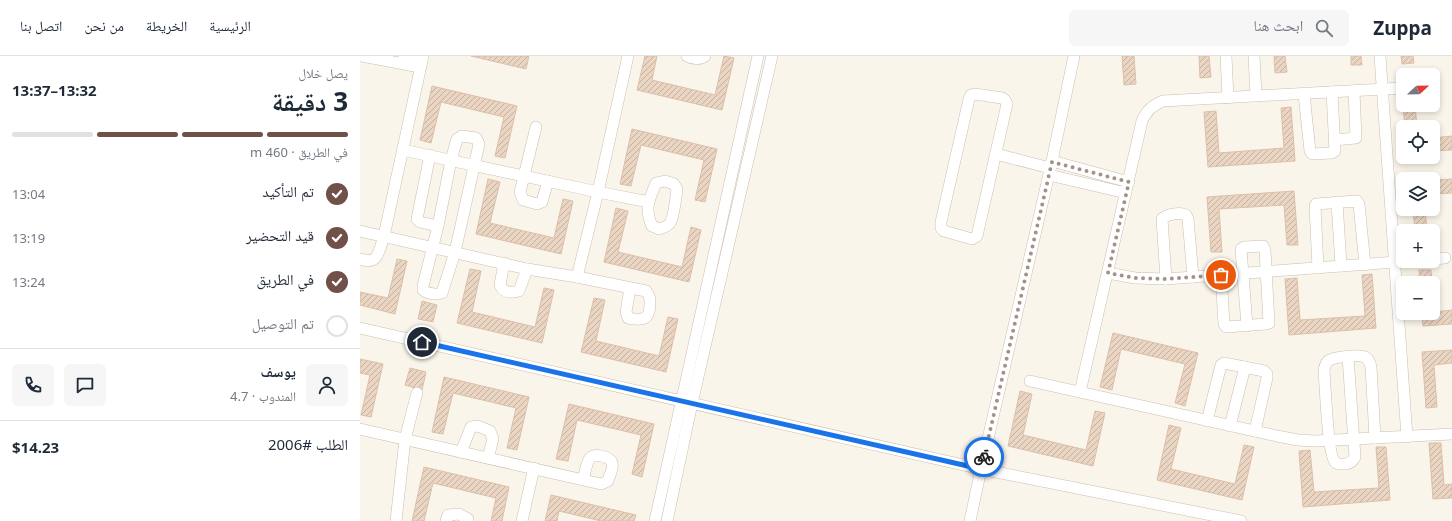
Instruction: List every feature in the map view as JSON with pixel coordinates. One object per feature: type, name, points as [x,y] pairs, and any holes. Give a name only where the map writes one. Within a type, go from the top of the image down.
[{"type":"street","points":[[362,56],[422,61]]},
{"type":"street","points":[[404,56],[422,61]]},
{"type":"street","points":[[577,277],[598,192],[628,56]]},
{"type":"street","points":[[686,56],[696,59],[703,58],[705,56]]},
{"type":"street","points":[[667,521],[687,402],[758,56]]},
{"type":"street","points":[[655,521],[687,402],[772,56]]},
{"type":"street","points":[[970,521],[1074,56]]},
{"type":"street","points":[[1226,56],[1228,98]]},
{"type":"street","points":[[1254,56],[1256,96]]},
{"type":"street","points":[[1380,56],[1407,437]]},
{"type":"street","points":[[360,259],[372,261],[376,258],[384,236],[422,61]]},
{"type":"street","points":[[1080,392],[1142,121],[1146,112],[1154,105],[1163,102],[1396,88]]},
{"type":"street","points":[[1334,140],[1356,138],[1354,91]]},
{"type":"street","points":[[1304,94],[1310,151],[1312,154],[1332,153],[1335,151],[1332,92]]},
{"type":"street","points":[[975,94],[1002,98],[1007,104],[996,154],[978,236],[972,239],[944,231],[941,222],[971,95],[975,94]]},
{"type":"street","points":[[536,127],[520,192],[523,200],[537,204],[542,202],[548,182]]},
{"type":"street","points":[[462,136],[476,138],[479,144],[455,252],[442,293],[426,293],[423,290],[423,286],[438,226],[451,160],[457,139],[462,136]]},
{"type":"street","points":[[403,150],[548,182],[649,202]]},
{"type":"street","points":[[996,154],[1050,168],[1126,193]]},
{"type":"street","points":[[430,155],[418,219],[420,222],[438,226]]},
{"type":"street","points":[[1050,168],[1129,182]]},
{"type":"street","points":[[1318,268],[1314,206],[1316,204],[1357,200],[1365,264]]},
{"type":"street","points":[[1337,202],[1342,266]]},
{"type":"street","points":[[1166,279],[1162,219],[1164,216],[1183,213],[1188,219],[1193,277]]},
{"type":"street","points":[[360,231],[527,269],[577,277],[630,288]]},
{"type":"street","points":[[1221,275],[1224,324],[1226,327],[1247,326],[1269,323],[1265,250],[1263,246],[1244,247],[1241,249],[1247,326]]},
{"type":"street","points":[[1440,258],[1445,258]]},
{"type":"street","points":[[1108,273],[1135,278],[1166,279],[1395,262]]},
{"type":"street","points":[[504,263],[500,285],[501,288],[506,291],[519,291],[527,269]]},
{"type":"street","points":[[360,328],[981,469],[1241,521]]},
{"type":"street","points":[[1348,357],[1355,439],[1355,457],[1353,461],[1349,463],[1339,464],[1335,463],[1333,460],[1324,370],[1325,364],[1328,360],[1334,358],[1359,356],[1365,357],[1369,361],[1372,367],[1375,438]]},
{"type":"street","points":[[1207,421],[1221,365],[1224,363],[1245,367],[1264,371],[1267,374],[1255,431]]},
{"type":"street","points":[[1230,426],[1245,367]]},
{"type":"street","points":[[1030,381],[1298,440],[1407,437],[1452,434]]},
{"type":"street","points":[[396,521],[405,439],[417,393]]},
{"type":"street","points":[[461,452],[471,427],[478,426],[490,431],[493,439],[488,458]]},
{"type":"street","points":[[360,428],[583,480]]},
{"type":"street","points":[[522,521],[534,468]]},
{"type":"street","points":[[446,521],[448,515],[458,514],[468,519],[468,521]]},
{"type":"building","points":[[471,56],[529,56],[526,69]]},
{"type":"building","points":[[645,56],[657,56],[652,80],[715,95],[724,56],[734,58],[722,110],[637,90]]},
{"type":"building","points":[[1122,56],[1134,56],[1136,84],[1124,85]]},
{"type":"building","points":[[1199,56],[1209,56],[1211,77],[1200,78]]},
{"type":"building","points":[[1274,56],[1285,56],[1287,72],[1275,73]]},
{"type":"building","points":[[1351,56],[1361,56],[1362,65],[1351,65]]},
{"type":"building","points":[[1401,56],[1413,56],[1414,63],[1402,64]]},
{"type":"building","points":[[432,86],[517,106],[505,158],[495,156],[504,117],[441,102],[431,143],[420,140]]},
{"type":"building","points":[[1291,107],[1295,161],[1208,167],[1204,112],[1216,111],[1219,153],[1284,148],[1281,108]]},
{"type":"building","points":[[1404,112],[1416,112],[1416,120],[1404,120]]},
{"type":"building","points":[[632,129],[717,149],[705,202],[695,200],[704,160],[641,145],[631,186],[620,184]]},
{"type":"building","points":[[1452,136],[1452,150],[1440,151],[1440,137]]},
{"type":"building","points":[[488,179],[500,182],[490,223],[554,238],[563,199],[573,201],[561,254],[476,234]]},
{"type":"building","points":[[1452,179],[1452,193],[1440,194],[1440,180]]},
{"type":"building","points":[[1294,191],[1298,245],[1287,245],[1284,205],[1219,209],[1222,252],[1211,252],[1207,197]]},
{"type":"building","points":[[616,208],[628,211],[618,252],[682,267],[691,227],[701,230],[689,282],[604,262]]},
{"type":"building","points":[[1414,216],[1426,216],[1426,224],[1414,224]]},
{"type":"building","points":[[397,259],[407,261],[395,314],[360,305],[360,292],[388,298]]},
{"type":"building","points":[[470,269],[481,271],[472,312],[535,327],[544,288],[554,290],[542,343],[457,323]]},
{"type":"building","points":[[1419,270],[1431,270],[1431,276],[1419,276]]},
{"type":"building","points":[[1372,274],[1376,328],[1289,335],[1285,279],[1297,278],[1300,320],[1365,316],[1362,275]]},
{"type":"building","points":[[594,298],[605,300],[596,341],[659,356],[668,317],[678,319],[666,372],[581,352]]},
{"type":"building","points":[[422,301],[437,305],[433,322],[418,319]]},
{"type":"building","points":[[1452,310],[1452,324],[1423,326],[1423,320],[1440,320],[1440,311]]},
{"type":"building","points":[[1113,333],[1198,353],[1185,406],[1175,403],[1185,364],[1121,349],[1112,390],[1100,387]]},
{"type":"building","points":[[1452,350],[1452,363],[1434,365],[1437,407],[1426,408],[1422,352]]},
{"type":"building","points":[[360,359],[383,364],[371,417],[361,415],[370,375],[360,373]]},
{"type":"building","points":[[410,368],[426,372],[422,390],[405,385]]},
{"type":"building","points":[[444,377],[529,397],[517,450],[507,448],[516,408],[453,393],[443,434],[432,432]]},
{"type":"building","points":[[1020,391],[1032,394],[1023,435],[1086,450],[1095,411],[1105,413],[1093,466],[1008,446]]},
{"type":"building","points":[[569,404],[654,424],[642,477],[632,474],[641,435],[577,420],[568,461],[556,459]]},
{"type":"building","points":[[1169,425],[1181,428],[1171,469],[1235,484],[1244,445],[1254,447],[1242,500],[1157,480]]},
{"type":"building","points":[[1429,443],[1441,443],[1444,485],[1452,484],[1452,498],[1433,499]]},
{"type":"building","points":[[1376,447],[1386,447],[1390,500],[1303,507],[1299,451],[1310,450],[1314,492],[1379,488]]},
{"type":"building","points":[[424,467],[509,487],[502,521],[491,521],[496,498],[433,483],[424,521],[412,521]]},
{"type":"building","points":[[551,495],[636,515],[634,521],[601,521],[559,511],[557,521],[545,521]]},
{"type":"way so far","points":[[984,457],[1052,162],[1129,182],[1108,273],[1135,278],[1166,279],[1221,275]]},
{"type":"route","points":[[422,342],[981,469],[984,457]]}]
